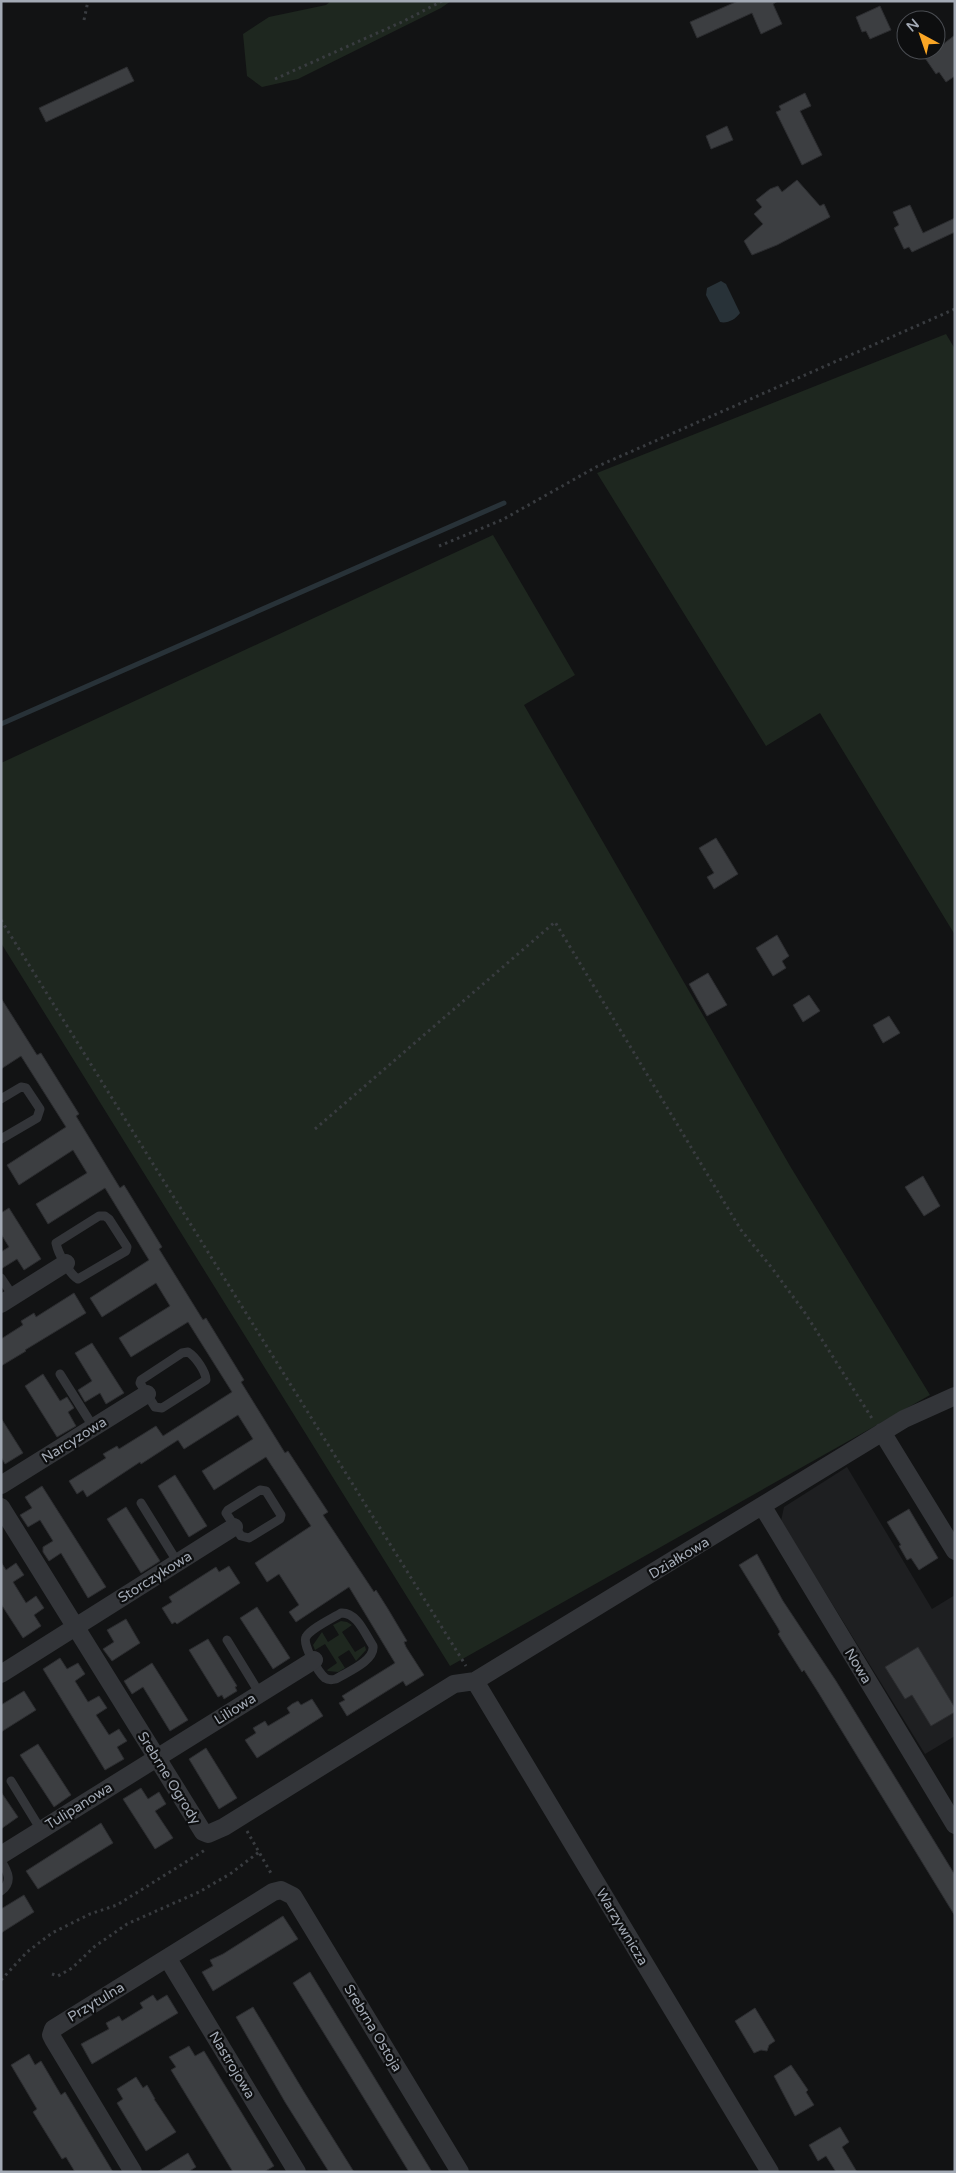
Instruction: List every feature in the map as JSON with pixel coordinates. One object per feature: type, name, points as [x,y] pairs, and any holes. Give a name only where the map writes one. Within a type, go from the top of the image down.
[{"type":"street","points":[[7,1300],[66,1263]]},
{"type":"street","name":"Narcyzowa","points":[[1,1485],[148,1394]]},
{"type":"street","name":"Działkowa","points":[[475,1681],[763,1507],[882,1432],[904,1419],[955,1396]]},
{"type":"street","points":[[882,1432],[955,1551]]},
{"type":"street","name":"Srebrne Ogrody","points":[[1,1507],[156,1758],[203,1832],[208,1834],[239,1817],[454,1684],[475,1681]]},
{"type":"street","name":"Nowa","points":[[763,1507],[955,1825]]},
{"type":"street","name":"Storczykowa","points":[[1,1674],[234,1527]]},
{"type":"street","name":"Liliowa","points":[[156,1758],[314,1660]]},
{"type":"street","name":"Warzywnicza","points":[[475,1681],[770,2172]]},
{"type":"street","name":"Tulipanowa","points":[[1,1855],[156,1758]]},
{"type":"street","name":"Przytulna","points":[[133,2172],[51,2034],[53,2029],[273,1892],[281,1890]]},
{"type":"street","name":"Srebrna Ostoja","points":[[281,1890],[293,1896],[460,2172]]},
{"type":"street","name":"Nastrojowa","points":[[168,1959],[297,2172]]},
{"type":"lane","points":[[1,1099],[21,1087],[26,1088],[40,1109],[36,1118],[1,1139]]},
{"type":"lane","points":[[100,1216],[105,1216],[109,1219],[127,1247],[126,1251],[83,1278],[75,1277],[66,1263],[56,1243],[100,1216]]},
{"type":"lane","points":[[1,1278],[7,1300]]},
{"type":"lane","points":[[188,1352],[192,1354],[206,1374],[206,1380],[162,1408],[156,1406],[148,1394],[140,1383],[141,1380],[182,1353],[188,1352]]},
{"type":"lane","points":[[60,1374],[94,1428]]},
{"type":"lane","points":[[260,1490],[266,1491],[281,1515],[280,1519],[249,1538],[241,1536],[234,1527],[227,1516],[228,1510],[260,1490]]},
{"type":"lane","points":[[141,1503],[178,1563]]},
{"type":"lane","points":[[341,1613],[348,1613],[354,1616],[373,1646],[370,1657],[336,1679],[330,1680],[325,1678],[314,1660],[305,1646],[304,1640],[308,1633],[341,1613]]},
{"type":"lane","points":[[226,1640],[260,1694]]},
{"type":"lane","points":[[11,1781],[41,1830]]},
{"type":"lane","points":[[1,1861],[9,1873],[9,1881],[1,1891]]},
{"type":"path","points":[[84,20],[88,1]]},
{"type":"path","points":[[275,79],[404,21],[442,1]]},
{"type":"path","points":[[439,546],[502,520],[596,467],[955,309]]},
{"type":"path","points":[[1,920],[475,1681]]},
{"type":"path","points":[[315,1129],[555,922],[741,1230],[805,1313],[858,1400],[882,1432]]},
{"type":"path","points":[[239,1817],[281,1890]]},
{"type":"path","points":[[1,1980],[28,1952],[52,1933],[90,1914],[116,1905],[204,1852],[207,1846],[208,1834]]},
{"type":"path","points":[[52,1974],[58,1976],[64,1973],[94,1947],[127,1924],[199,1892],[230,1874],[259,1852]]},
{"type":"shaded area","points":[[331,1],[451,1],[441,8],[298,79],[262,87],[247,76],[243,34],[269,17],[326,5]]},
{"type":"shaded area","points":[[721,281],[726,284],[740,313],[728,322],[720,322],[706,295],[707,288]]},
{"type":"shaded area","points":[[946,334],[955,349],[955,935],[820,713],[766,746],[597,473]]},
{"type":"shaded area","points":[[493,535],[575,675],[524,705],[790,1166],[930,1395],[450,1666],[1,943],[1,763]]},
{"type":"shaded area","points":[[847,1467],[932,1609],[955,1595],[955,1736],[925,1754],[781,1521],[784,1507]]},
{"type":"shaded area","points":[[341,1621],[352,1625],[342,1632],[355,1652],[365,1646],[366,1650],[356,1661],[349,1650],[338,1657],[345,1668],[338,1672],[328,1671],[337,1663],[325,1644],[315,1650],[313,1645],[322,1632],[328,1642],[339,1635],[333,1625]]},
{"type":"building","points":[[738,1],[778,1],[773,4],[782,24],[761,34],[752,13],[697,38],[690,22]]},
{"type":"building","points":[[880,6],[891,30],[870,39],[866,31],[862,32],[856,17]]},
{"type":"building","points":[[955,35],[955,76],[946,82],[939,72],[936,74],[926,60],[946,60],[946,42]]},
{"type":"building","points":[[127,67],[134,81],[46,122],[39,108]]},
{"type":"building","points":[[805,93],[811,106],[800,111],[822,155],[802,165],[776,112],[781,110],[779,106]]},
{"type":"building","points":[[727,126],[733,140],[711,149],[706,136]]},
{"type":"building","points":[[797,180],[820,206],[824,204],[830,217],[777,245],[752,255],[744,241],[763,224],[754,214],[762,207],[756,200],[770,189],[778,186],[782,192]]},
{"type":"building","points":[[910,205],[923,233],[955,218],[955,232],[912,252],[909,247],[904,249],[894,228],[899,225],[893,212]]},
{"type":"building","points":[[716,838],[738,874],[714,889],[707,877],[714,873],[699,848]]},
{"type":"building","points":[[777,935],[789,956],[782,961],[786,968],[773,976],[756,948]]},
{"type":"building","points":[[708,973],[727,1005],[707,1016],[689,984]]},
{"type":"building","points":[[809,995],[820,1011],[803,1022],[793,1005]]},
{"type":"building","points":[[1,998],[37,1055],[41,1053],[79,1114],[76,1116],[120,1188],[124,1185],[162,1247],[159,1249],[203,1320],[206,1318],[244,1380],[241,1382],[285,1453],[288,1451],[328,1512],[323,1515],[374,1592],[376,1590],[407,1641],[404,1642],[406,1647],[424,1675],[406,1686],[403,1681],[347,1716],[339,1703],[345,1700],[342,1696],[395,1663],[349,1587],[296,1622],[289,1612],[299,1605],[279,1574],[267,1582],[255,1563],[311,1526],[266,1457],[214,1490],[202,1471],[253,1439],[238,1415],[184,1449],[178,1440],[141,1464],[140,1462],[87,1497],[83,1490],[77,1494],[69,1481],[106,1458],[103,1454],[117,1446],[119,1449],[156,1426],[163,1436],[232,1392],[188,1322],[131,1357],[119,1338],[170,1306],[156,1283],[102,1317],[90,1298],[149,1260],[105,1188],[48,1224],[36,1204],[87,1173],[73,1150],[19,1185],[7,1165],[66,1127],[21,1056],[1,1069]]},
{"type":"building","points":[[889,1016],[900,1033],[883,1043],[873,1025]]},
{"type":"building","points":[[923,1176],[940,1206],[924,1216],[905,1187]]},
{"type":"building","points":[[9,1208],[41,1259],[24,1270],[17,1259],[1,1269],[1,1252],[9,1247],[1,1234],[1,1213]]},
{"type":"building","points":[[74,1293],[86,1313],[1,1366],[1,1339],[23,1325],[21,1321],[34,1313],[36,1317]]},
{"type":"building","points":[[92,1343],[124,1393],[106,1404],[100,1393],[85,1402],[78,1390],[92,1381],[75,1353]]},
{"type":"building","points":[[43,1374],[60,1401],[67,1397],[74,1408],[68,1412],[76,1426],[57,1437],[25,1386]]},
{"type":"building","points":[[1,1418],[23,1453],[5,1464],[1,1457]]},
{"type":"building","points":[[175,1475],[207,1526],[189,1537],[158,1486]]},
{"type":"building","points":[[42,1486],[106,1587],[88,1598],[61,1553],[49,1561],[43,1552],[43,1547],[53,1541],[40,1520],[28,1527],[20,1515],[32,1508],[25,1497]]},
{"type":"building","points":[[126,1507],[160,1561],[141,1573],[107,1519]]},
{"type":"building","points":[[909,1509],[938,1558],[919,1570],[911,1558],[907,1560],[899,1546],[901,1545],[887,1522]]},
{"type":"building","points":[[757,1554],[783,1601],[836,1681],[955,1875],[955,1916],[818,1692],[804,1670],[802,1672],[778,1634],[780,1632],[778,1628],[739,1565]]},
{"type":"building","points":[[1,1562],[6,1570],[16,1563],[24,1575],[13,1582],[26,1603],[36,1596],[44,1608],[34,1615],[41,1626],[23,1638],[1,1604]]},
{"type":"building","points":[[229,1566],[240,1583],[177,1624],[175,1622],[172,1624],[162,1608],[172,1602],[169,1597],[216,1567],[219,1572]]},
{"type":"building","points":[[257,1607],[290,1658],[273,1669],[240,1618]]},
{"type":"building","points":[[126,1619],[140,1643],[112,1661],[103,1649],[114,1642],[107,1630]]},
{"type":"building","points":[[208,1639],[237,1686],[235,1687],[237,1691],[224,1699],[222,1695],[218,1697],[189,1650]]},
{"type":"building","points":[[918,1647],[955,1708],[955,1712],[931,1726],[912,1695],[905,1699],[885,1667]]},
{"type":"building","points":[[60,1658],[67,1669],[78,1663],[85,1674],[75,1681],[88,1702],[99,1696],[107,1708],[96,1715],[109,1735],[119,1729],[127,1741],[117,1747],[124,1759],[105,1770],[43,1669]]},
{"type":"building","points":[[152,1663],[188,1720],[170,1731],[143,1687],[132,1694],[124,1681]]},
{"type":"building","points":[[24,1691],[36,1710],[1,1732],[1,1705]]},
{"type":"building","points":[[312,1699],[323,1716],[257,1758],[245,1740],[256,1733],[253,1728],[265,1721],[268,1726],[290,1713],[287,1708],[292,1704],[298,1701],[301,1705]]},
{"type":"building","points":[[38,1744],[71,1795],[54,1807],[20,1755]]},
{"type":"building","points":[[206,1748],[237,1798],[219,1809],[189,1759]]},
{"type":"building","points":[[141,1788],[148,1799],[159,1792],[166,1804],[155,1811],[173,1838],[155,1849],[123,1799]]},
{"type":"building","points":[[1,1792],[18,1817],[1,1829]]},
{"type":"building","points":[[101,1823],[113,1843],[38,1889],[26,1871]]},
{"type":"building","points":[[24,1895],[34,1912],[1,1933],[1,1909]]},
{"type":"building","points":[[283,1916],[298,1939],[213,1991],[202,1972],[213,1966],[210,1960],[223,1954]]},
{"type":"building","points":[[310,1972],[432,2172],[409,2172],[293,1983]]},
{"type":"building","points":[[153,1995],[157,2001],[167,1995],[178,2013],[92,2064],[81,2044],[109,2029],[106,2023],[119,2016],[122,2021],[143,2008],[140,2003]]},
{"type":"building","points":[[253,2007],[354,2172],[329,2172],[285,2102],[236,2017]]},
{"type":"building","points":[[755,2008],[775,2041],[769,2045],[767,2051],[761,2050],[754,2053],[735,2021]]},
{"type":"building","points":[[189,2046],[195,2056],[204,2051],[274,2166],[264,2172],[233,2172],[171,2070],[176,2067],[169,2057]]},
{"type":"building","points":[[29,2054],[35,2065],[41,2061],[61,2095],[65,2092],[113,2172],[75,2172],[66,2157],[62,2159],[33,2112],[37,2109],[11,2065]]},
{"type":"building","points":[[791,2065],[808,2090],[806,2092],[814,2105],[795,2116],[774,2076]]},
{"type":"building","points":[[136,2077],[143,2088],[147,2085],[176,2132],[146,2151],[117,2103],[123,2099],[117,2089]]},
{"type":"building","points":[[840,2127],[849,2142],[842,2147],[857,2172],[836,2172],[826,2156],[818,2161],[809,2145]]},
{"type":"building","points":[[188,2153],[196,2167],[188,2172],[157,2172]]},
{"type":"waterway","points":[[1,724],[504,503]]}]
